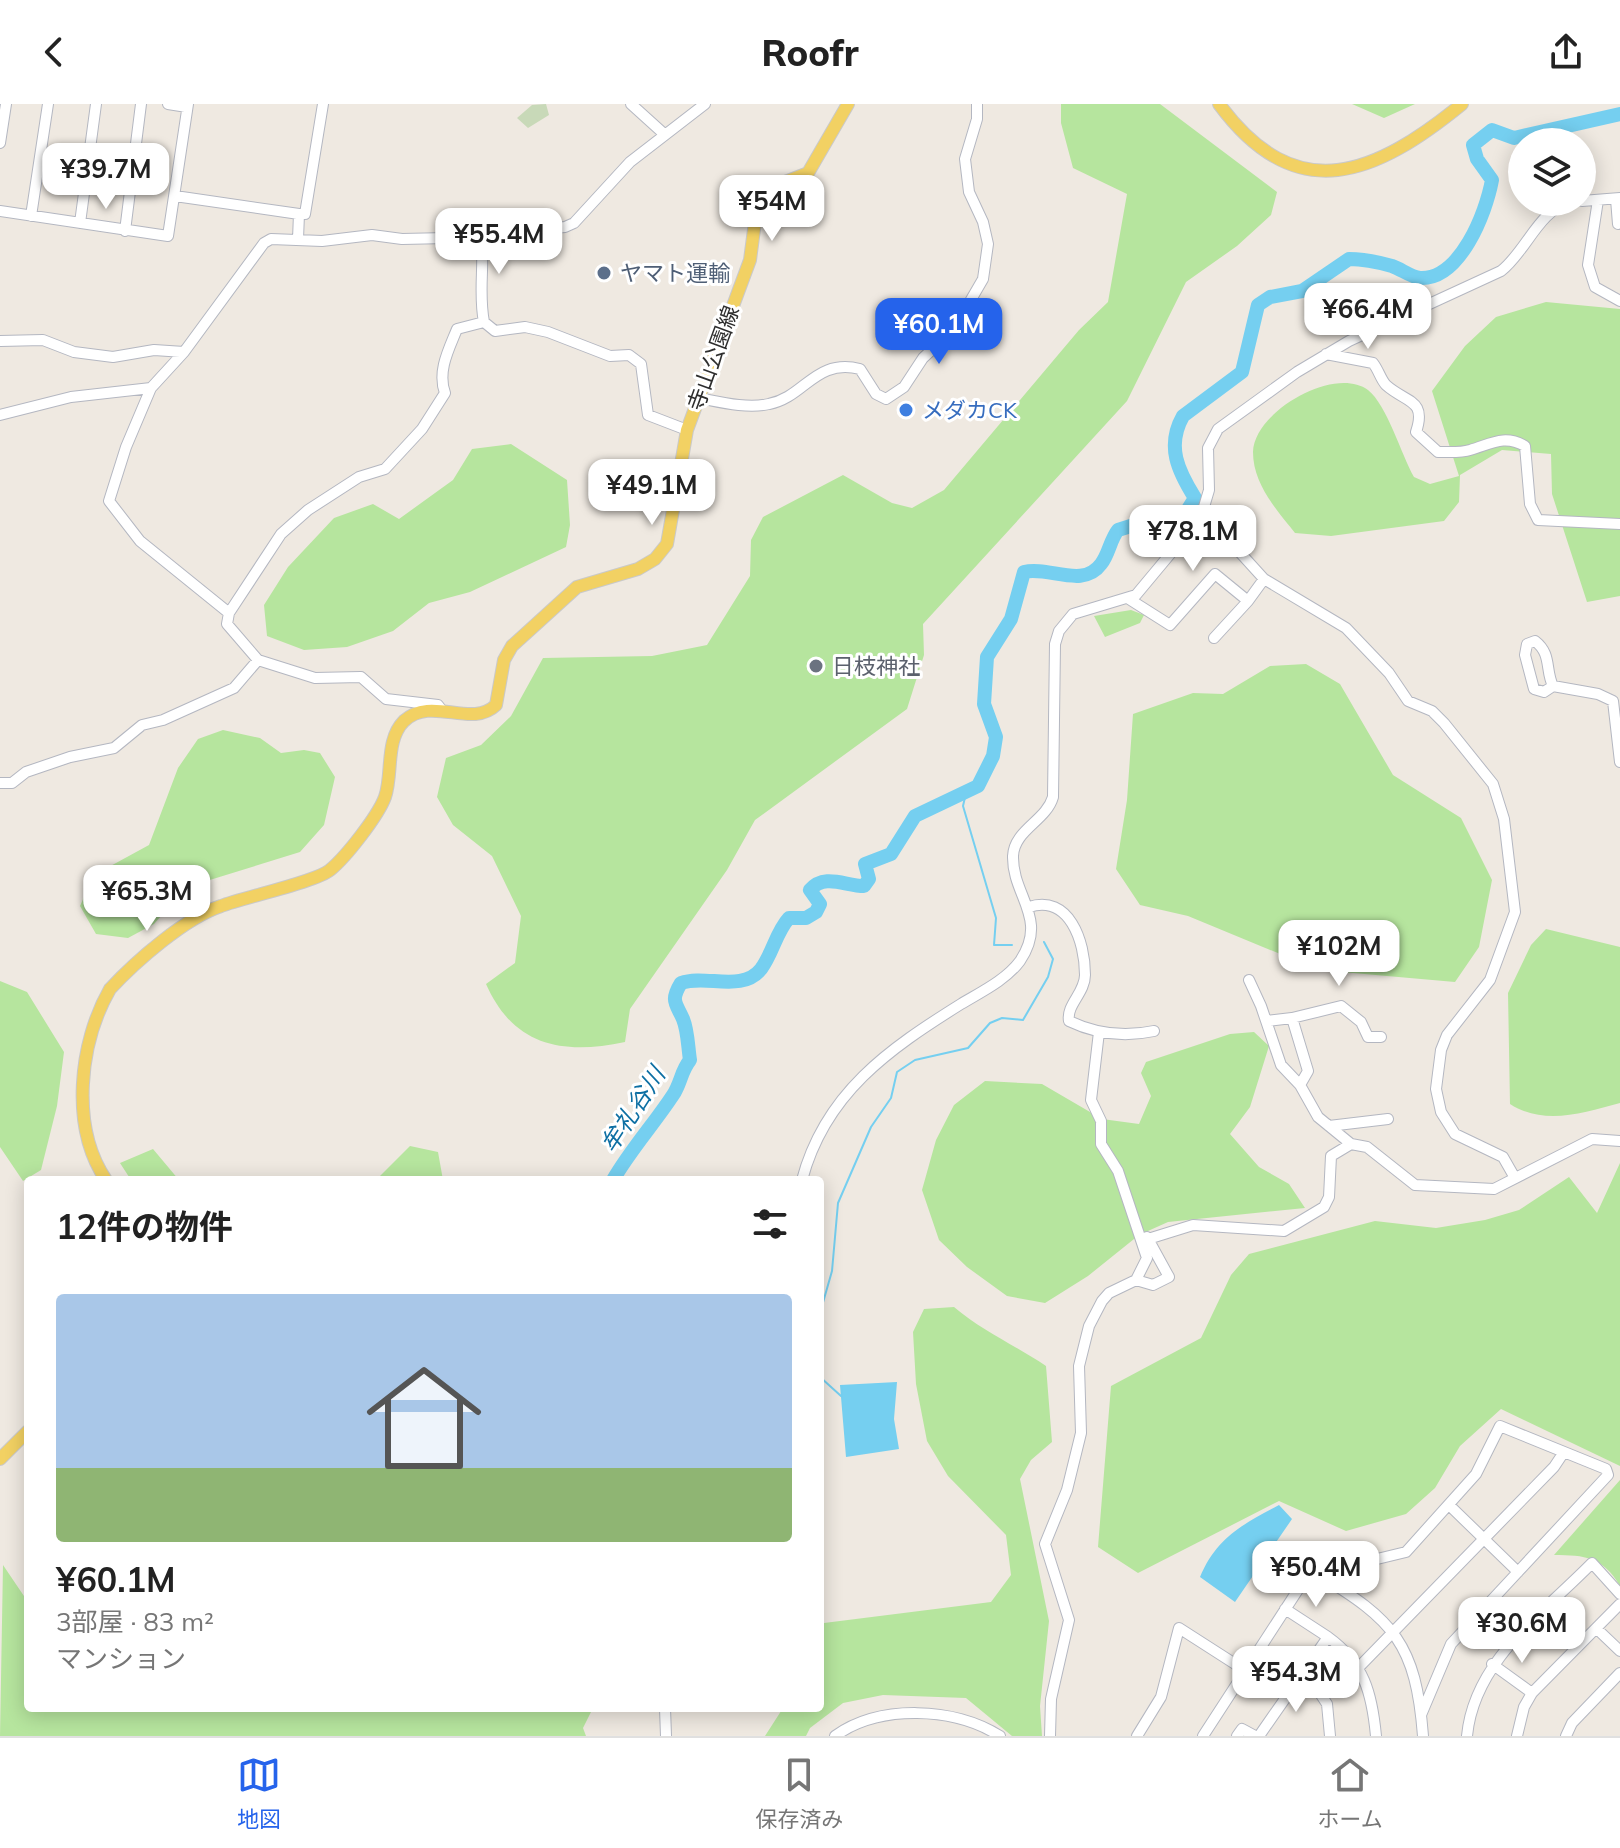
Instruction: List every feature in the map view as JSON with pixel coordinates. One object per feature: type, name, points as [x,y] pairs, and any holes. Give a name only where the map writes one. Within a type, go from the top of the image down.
[{"type":"main road","name":"寺山公園線","points":[[104,1176],[92,1156],[84,1101],[89,1044],[100,1005],[110,989],[194,918],[222,905],[313,880],[329,872],[384,799],[397,731],[414,715],[441,709],[479,715],[491,710],[496,705],[504,660],[512,646],[577,587],[638,569],[661,553],[671,534],[671,508],[687,430],[750,260],[758,199],[768,190],[808,173],[848,104]]},
{"type":"main road","points":[[1219,104],[1251,142],[1268,153],[1301,167],[1325,170],[1359,168],[1391,156],[1462,104]]},
{"type":"main road","points":[[0,1459],[24,1435]]},
{"type":"street","points":[[0,143],[6,104]]},
{"type":"street","points":[[31,216],[48,104]]},
{"type":"street","points":[[80,223],[96,104]]},
{"type":"street","points":[[125,231],[141,104]]},
{"type":"street","points":[[0,211],[169,235],[187,106],[168,104]]},
{"type":"street","points":[[175,196],[305,214],[323,104]]},
{"type":"street","points":[[631,104],[663,133]]},
{"type":"street","points":[[229,613],[140,541],[109,501],[126,447],[151,388],[184,352],[264,243],[271,239],[322,241],[372,235],[402,239],[481,236],[547,231],[574,223],[630,162],[663,133],[705,104]]},
{"type":"street","points":[[699,398],[770,404],[827,369],[842,366],[860,369],[876,394],[886,399],[904,387],[923,358],[954,329],[987,266],[986,230],[969,192],[965,159],[977,119],[977,104]]},
{"type":"street","points":[[1618,224],[1618,199],[1598,200],[1589,272],[1595,287],[1620,301]]},
{"type":"street","points":[[298,239],[299,214]]},
{"type":"street","points":[[804,1176],[824,1126],[868,1069],[893,1048],[1017,965],[1029,939],[1029,907],[1013,854],[1016,842],[1046,813],[1053,797],[1055,644],[1059,631],[1073,614],[1095,605],[1129,599],[1145,586],[1201,517],[1209,490],[1208,448],[1218,429],[1326,354],[1501,271],[1512,262],[1548,216]]},
{"type":"street","points":[[481,236],[484,257],[479,296],[484,322],[495,331],[525,327],[574,340],[610,356],[629,355],[641,364],[648,415],[687,430]]},
{"type":"street","points":[[441,709],[438,705],[386,699],[361,677],[315,678],[258,660],[227,624],[229,613],[281,534],[293,522],[359,477],[385,469],[400,455],[445,393],[442,383],[444,363],[457,329],[484,322]]},
{"type":"street","points":[[0,341],[43,340],[74,352],[113,357],[154,350],[184,352]]},
{"type":"street","points":[[1326,354],[1373,363],[1384,384],[1419,409],[1421,416],[1416,432],[1438,452],[1468,451],[1493,441],[1512,439],[1525,446],[1530,504],[1538,520],[1620,524]]},
{"type":"street","points":[[0,415],[71,397],[151,388]]},
{"type":"street","points":[[1201,517],[1215,525],[1264,579],[1346,628],[1389,673],[1408,701],[1432,711],[1444,723],[1486,776],[1500,801],[1505,851],[1516,897],[1515,912],[1490,980],[1447,1035],[1438,1064],[1436,1089],[1441,1112],[1455,1134],[1503,1157],[1515,1178]]},
{"type":"street","points":[[1129,599],[1170,625],[1215,574],[1248,601]]},
{"type":"street","points":[[1214,638],[1264,579]]},
{"type":"street","points":[[1553,686],[1549,677],[1550,663],[1542,647],[1535,641],[1527,644],[1525,655],[1534,689],[1544,692],[1553,686],[1598,694],[1613,701],[1620,762]]},
{"type":"street","points":[[0,783],[12,783],[26,772],[70,757],[114,748],[142,725],[163,720],[234,688],[258,660]]},
{"type":"street","points":[[1029,907],[1044,902],[1059,907],[1077,933],[1085,976],[1068,1013],[1069,1021],[1099,1032],[1141,1035],[1154,1031]]},
{"type":"street","points":[[1249,980],[1267,1021],[1281,1065],[1300,1085],[1309,1105],[1351,1144],[1367,1147],[1415,1185],[1487,1190],[1592,1139],[1620,1141]]},
{"type":"street","points":[[1267,1021],[1341,1006],[1361,1022],[1368,1037],[1381,1037]]},
{"type":"street","points":[[1292,1018],[1308,1071],[1300,1085]]},
{"type":"street","points":[[1099,1032],[1091,1100],[1101,1121],[1101,1144],[1118,1171],[1133,1215],[1169,1277],[1153,1285],[1136,1280]]},
{"type":"street","points":[[1329,1126],[1388,1119]]},
{"type":"street","points":[[1148,1239],[1193,1225],[1284,1231],[1324,1207],[1329,1197],[1331,1156],[1351,1144]]},
{"type":"street","points":[[1050,1736],[1051,1699],[1069,1620],[1051,1566],[1046,1536],[1067,1490],[1081,1433],[1079,1366],[1089,1326],[1109,1293],[1136,1280],[1145,1264],[1147,1253],[1134,1228],[1133,1215]]},
{"type":"street","points":[[1203,1736],[1303,1582],[1317,1574],[1406,1552],[1476,1474],[1500,1426],[1606,1469],[1608,1475],[1451,1644],[1421,1715]]},
{"type":"street","points":[[1359,1667],[1554,1467],[1564,1452]]},
{"type":"street","points":[[1449,1505],[1518,1572]]},
{"type":"street","points":[[1467,1736],[1479,1687],[1492,1664],[1592,1563],[1620,1594]]},
{"type":"street","points":[[1317,1574],[1351,1594],[1394,1632],[1414,1673],[1423,1736]]},
{"type":"street","points":[[1517,1736],[1524,1707],[1532,1693],[1620,1604]]},
{"type":"street","points":[[1285,1609],[1328,1637],[1359,1667],[1373,1703],[1376,1736]]},
{"type":"street","points":[[1137,1736],[1161,1697],[1179,1628],[1246,1671]]},
{"type":"street","points":[[1597,1629],[1620,1651]]},
{"type":"street","points":[[1237,1736],[1242,1729],[1257,1736],[1306,1672],[1328,1637]]},
{"type":"street","points":[[1492,1664],[1532,1693]]},
{"type":"street","points":[[1306,1672],[1327,1704],[1330,1736]]},
{"type":"street","points":[[1566,1736],[1572,1723],[1620,1673]]},
{"type":"street","points":[[665,1712],[666,1736]]},
{"type":"street","points":[[835,1736],[869,1719],[897,1714],[973,1724],[1000,1736]]},
{"type":"green space","points":[[546,104],[549,115],[528,128],[517,118],[532,105]]},
{"type":"green space","points":[[1061,104],[1160,104],[1277,192],[1271,215],[1237,246],[1186,282],[1127,401],[923,624],[924,655],[907,709],[755,820],[727,870],[630,1009],[625,1042],[602,1046],[561,1046],[543,1042],[526,1033],[497,1005],[486,984],[515,963],[521,916],[492,856],[453,825],[437,797],[446,758],[481,745],[511,716],[543,658],[652,656],[707,645],[750,576],[751,540],[763,517],[843,475],[892,503],[912,508],[944,490],[1079,330],[1108,302],[1127,194],[1073,168],[1061,123]]},
{"type":"green space","points":[[1352,104],[1415,104],[1384,118]]},
{"type":"green space","points":[[1546,302],[1620,309],[1620,596],[1587,602],[1552,494],[1551,454],[1502,450],[1460,475],[1459,502],[1444,521],[1331,536],[1295,533],[1267,496],[1254,464],[1257,437],[1281,408],[1317,388],[1353,384],[1368,390],[1375,397],[1414,477],[1430,484],[1459,476],[1432,391],[1465,346],[1496,317]]},
{"type":"green space","points":[[511,444],[567,480],[570,525],[566,547],[470,592],[429,603],[393,631],[347,647],[304,650],[267,636],[264,605],[288,567],[334,518],[373,504],[399,519],[453,480],[472,449]]},
{"type":"green space","points":[[1131,610],[1144,615],[1140,623],[1105,637],[1094,616]]},
{"type":"green space","points":[[1306,664],[1340,684],[1393,775],[1461,818],[1492,880],[1479,947],[1455,982],[1319,970],[1188,916],[1140,905],[1116,869],[1127,800],[1133,714],[1193,693],[1223,694],[1270,666]]},
{"type":"green space","points":[[223,730],[260,738],[281,753],[304,750],[320,753],[335,777],[324,825],[300,852],[187,887],[154,924],[128,938],[96,934],[80,906],[94,875],[149,845],[178,768],[198,739]]},
{"type":"green space","points":[[1546,929],[1620,947],[1620,1103],[1564,1116],[1536,1115],[1510,1104],[1508,993],[1531,945]]},
{"type":"green space","points":[[0,981],[27,992],[64,1052],[57,1106],[41,1170],[24,1176],[23,1181],[0,1147]]},
{"type":"green space","points":[[1254,1032],[1269,1046],[1250,1107],[1230,1134],[1259,1167],[1289,1184],[1305,1208],[1168,1222],[1139,1235],[1088,1276],[1045,1303],[1007,1296],[967,1267],[939,1240],[922,1190],[936,1140],[954,1105],[985,1081],[1042,1084],[1102,1119],[1139,1124],[1151,1096],[1141,1073],[1146,1062],[1230,1034]]},
{"type":"green space","points":[[410,1146],[438,1152],[442,1176],[380,1176]]},
{"type":"green space","points":[[153,1149],[176,1176],[128,1176],[120,1163]]},
{"type":"green space","points":[[1620,1163],[1620,1466],[1501,1409],[1460,1446],[1435,1488],[1406,1514],[1346,1531],[1279,1501],[1138,1573],[1098,1547],[1111,1386],[1201,1338],[1231,1275],[1249,1254],[1375,1221],[1436,1228],[1485,1220],[1519,1210],[1569,1177],[1597,1213]]},
{"type":"green space","points":[[954,1307],[1046,1366],[1052,1442],[1031,1460],[1020,1479],[1049,1621],[1040,1706],[1042,1736],[1012,1736],[966,1698],[883,1695],[843,1703],[810,1728],[806,1736],[765,1736],[780,1712],[824,1712],[824,1623],[991,1602],[1011,1575],[1006,1535],[948,1476],[927,1441],[916,1384],[913,1332],[924,1309]]},
{"type":"green space","points":[[1620,1480],[1620,1586],[1600,1563],[1584,1557],[1554,1555]]},
{"type":"green space","points":[[3,1565],[24,1596],[24,1712],[591,1712],[583,1728],[586,1736],[0,1736]]},
{"type":"water","points":[[897,1382],[894,1419],[899,1449],[846,1457],[840,1385]]},
{"type":"water","points":[[1279,1505],[1292,1519],[1235,1602],[1200,1577],[1223,1542],[1242,1526]]},
{"type":"waterway","name":"牟礼谷川","points":[[616,1176],[673,1095],[690,1060],[685,1024],[675,1002],[681,983],[701,980],[734,982],[753,976],[765,963],[789,918],[806,918],[816,912],[820,904],[810,890],[829,881],[864,886],[869,879],[865,864],[891,854],[915,816],[978,786],[993,756],[996,737],[984,704],[987,657],[1011,619],[1024,572],[1085,575],[1101,564],[1118,530],[1156,518],[1185,514],[1195,498],[1176,458],[1178,427],[1183,416],[1242,372],[1258,305],[1270,297],[1302,291],[1349,259],[1395,267],[1420,278],[1434,276],[1459,257],[1477,226],[1489,194],[1492,180],[1477,159],[1473,145],[1492,130],[1514,138],[1620,114]]},
{"type":"waterway","points":[[966,793],[963,806],[996,918],[994,945],[1012,945]]},
{"type":"waterway","points":[[824,1299],[832,1271],[838,1203],[871,1127],[891,1098],[897,1072],[915,1060],[968,1048],[990,1023],[1002,1018],[1023,1020],[1048,977],[1053,959],[1044,942]]},
{"type":"waterway","points":[[824,1381],[841,1396]]},
{"type":"place","name":"ヤマト運輸","points":[[604,273]]},
{"type":"place","name":"メダカCK","points":[[906,410]]},
{"type":"place","name":"日枝神社","points":[[816,666]]}]
